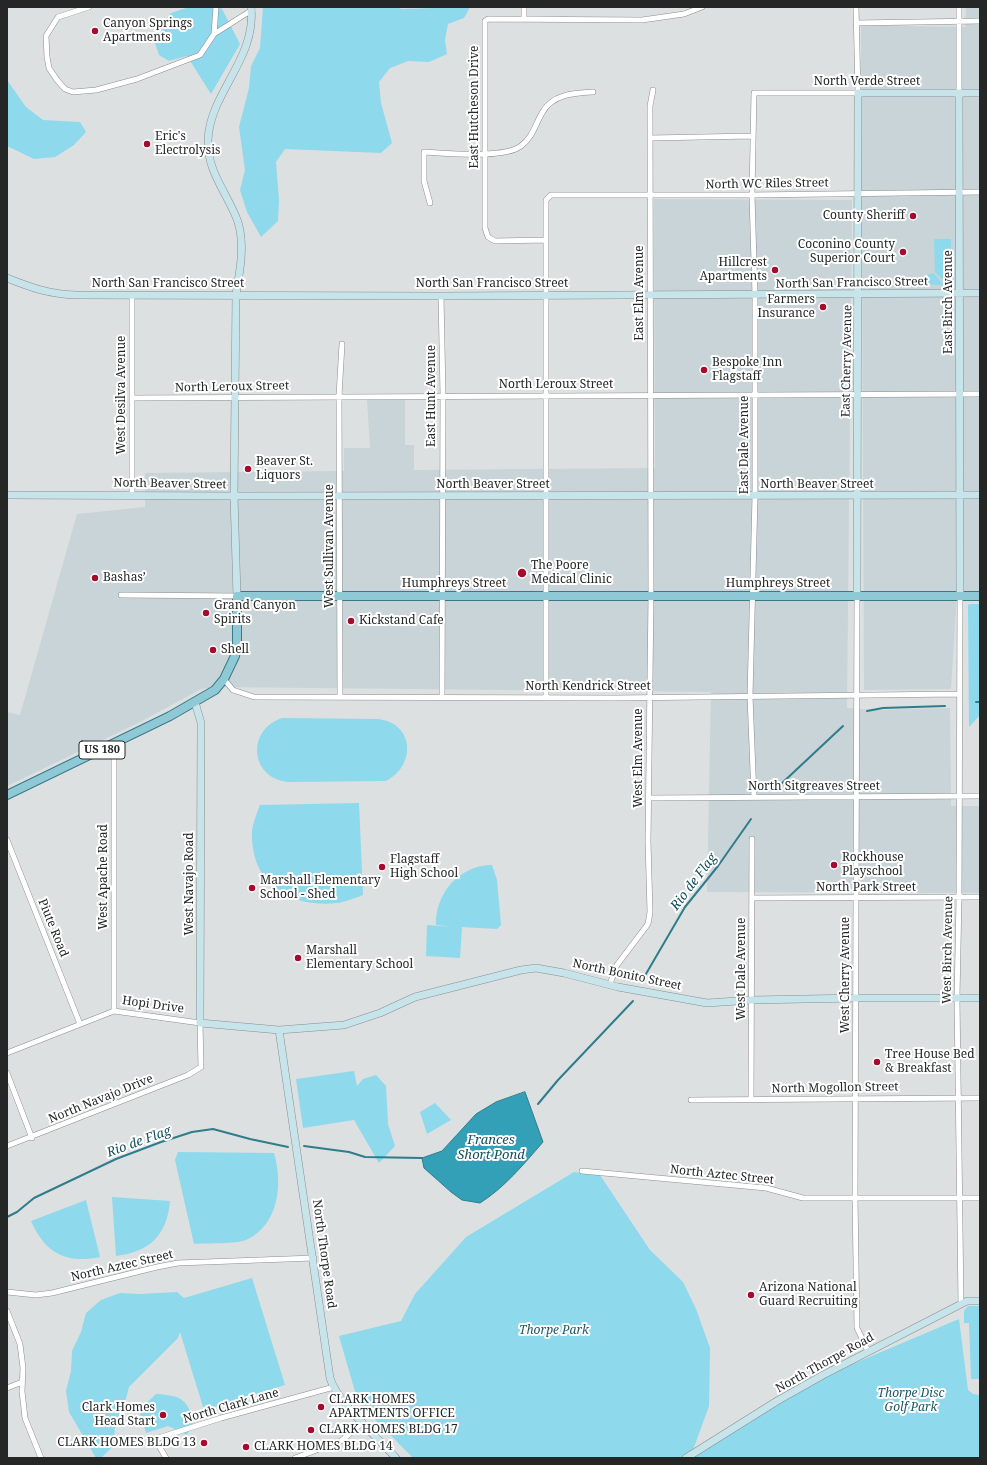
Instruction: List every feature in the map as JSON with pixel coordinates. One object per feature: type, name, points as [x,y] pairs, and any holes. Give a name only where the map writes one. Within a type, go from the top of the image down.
[{"type":"main road","name":"Humphreys Street","points":[[237,596],[980,596]]},
{"type":"main road","name":"US 180","points":[[7,795],[114,744],[215,690],[224,679],[238,646],[237,596]]},
{"type":"street","points":[[89,7],[58,17],[46,36],[49,68],[64,89],[73,92],[96,90],[137,79],[200,55],[214,34],[252,9]]},
{"type":"street","points":[[214,34],[216,7]]},
{"type":"street","points":[[524,7],[524,19],[642,20],[684,14],[702,7]]},
{"type":"street","name":"East Cherry Avenue","points":[[856,7],[858,93],[857,596]]},
{"type":"street","name":"East Birch Avenue","points":[[959,7],[960,596]]},
{"type":"street","points":[[237,596],[234,496],[236,294],[241,265],[238,224],[229,202],[212,171],[208,141],[210,120],[244,53],[251,32],[252,9]]},
{"type":"street","name":"East Hutcheson Drive","points":[[524,19],[488,19],[484,21],[485,228],[488,236],[496,240],[546,240]]},
{"type":"street","points":[[856,23],[980,21]]},
{"type":"street","name":"East Elm Avenue","points":[[650,496],[650,106],[653,90]]},
{"type":"street","points":[[430,203],[424,181],[424,152],[485,154],[508,152],[521,147],[533,134],[542,111],[555,99],[572,93],[593,92]]},
{"type":"street","name":"North Verde Street","points":[[754,93],[980,93]]},
{"type":"street","name":"East Dale Avenue","points":[[754,93],[752,195],[755,295],[755,496],[754,596],[750,696],[754,797]]},
{"type":"street","points":[[651,138],[752,136]]},
{"type":"street","name":"North WC Riles Street","points":[[546,240],[546,200],[554,194],[752,195],[980,192]]},
{"type":"street","points":[[546,240],[546,697]]},
{"type":"street","name":"North San Francisco Street","points":[[7,278],[32,288],[56,294],[441,296],[545,294],[755,295],[980,293]]},
{"type":"street","name":"West Desilva Avenue","points":[[132,295],[132,494]]},
{"type":"street","name":"East Hunt Avenue","points":[[441,296],[443,395],[442,698]]},
{"type":"street","name":"West Sullivan Avenue","points":[[340,697],[339,396],[342,344]]},
{"type":"street","name":"North Leroux Street","points":[[132,398],[443,395],[980,394]]},
{"type":"street","name":"North Beaver Street","points":[[7,495],[980,495]]},
{"type":"street","name":"West Elm Avenue","points":[[610,984],[617,965],[648,924],[650,912],[650,496]]},
{"type":"street","name":"Humphreys Street","points":[[121,595],[237,596]]},
{"type":"street","name":"West Cherry Avenue","points":[[857,596],[857,998],[855,1198],[857,1328],[868,1351]]},
{"type":"street","name":"West Birch Avenue","points":[[960,596],[960,796],[957,998],[961,1304]]},
{"type":"street","name":"North Kendrick Street","points":[[224,679],[233,690],[254,698],[856,696],[959,694]]},
{"type":"street","name":"West Navajo Road","points":[[195,702],[201,723],[201,1067]]},
{"type":"street","name":"West Apache Road","points":[[114,744],[114,1011]]},
{"type":"street","name":"North Sitgreaves Street","points":[[649,798],[980,796]]},
{"type":"street","name":"West Dale Avenue","points":[[751,1099],[752,839]]},
{"type":"street","name":"Piute Road","points":[[7,840],[80,1024]]},
{"type":"street","name":"North Park Street","points":[[752,898],[980,897]]},
{"type":"street","name":"North Bonito Street","points":[[279,1030],[344,1024],[380,1013],[415,997],[521,970],[536,968],[707,1003],[752,1000],[857,998],[980,998]]},
{"type":"street","name":"Hopi Drive","points":[[7,1053],[114,1011],[200,1023],[279,1030]]},
{"type":"street","name":"North Thorpe Road","points":[[279,1030],[314,1258],[329,1372],[334,1387],[342,1401],[396,1458]]},
{"type":"street","name":"North Navajo Drive","points":[[7,1146],[32,1138],[188,1075],[201,1067]]},
{"type":"street","points":[[7,1073],[32,1138]]},
{"type":"street","name":"North Mogollon Street","points":[[691,1100],[980,1098]]},
{"type":"street","name":"North Aztec Street","points":[[582,1171],[766,1188],[803,1198],[980,1198]]},
{"type":"street","name":"North Aztec Street","points":[[7,1292],[36,1295],[52,1293],[157,1267],[188,1262],[314,1258]]},
{"type":"street","name":"North Thorpe Road","points":[[686,1458],[777,1401],[868,1351],[967,1301],[980,1301]]},
{"type":"street","points":[[7,1311],[20,1344],[25,1418],[41,1458]]},
{"type":"street","points":[[7,1388],[22,1382]]},
{"type":"street","name":"North Clark Lane","points":[[166,1458],[155,1439],[221,1418],[334,1387]]},
{"type":"street","points":[[295,1458],[341,1442],[363,1422]]},
{"type":"shaded area","points":[[966,7],[980,7],[980,593],[957,593],[951,689],[864,690],[861,25],[965,27]]},
{"type":"shaded area","points":[[654,199],[852,200],[847,708],[876,710],[950,708],[951,806],[980,806],[980,893],[707,892],[711,692],[217,687],[201,689],[140,722],[7,786],[7,712],[20,715],[77,514],[145,507],[145,473],[344,471],[344,448],[370,448],[367,400],[405,400],[405,445],[414,445],[414,470],[655,468]]},
{"type":"green space","points":[[189,7],[221,7],[240,44],[211,94],[187,56],[169,61],[159,55],[154,40],[171,13]]},
{"type":"green space","points":[[263,7],[399,7],[401,9],[470,7],[464,18],[448,24],[445,40],[447,54],[429,62],[408,61],[390,68],[379,82],[381,103],[392,143],[381,153],[285,149],[276,162],[279,200],[278,221],[261,237],[247,212],[240,190],[245,170],[239,127],[249,88],[251,66],[260,48]]},
{"type":"green space","points":[[7,80],[26,107],[43,120],[80,122],[86,132],[74,145],[55,157],[34,159],[7,146]]},
{"type":"green space","points":[[934,239],[951,239],[951,284],[947,284],[935,272]]},
{"type":"green space","points":[[933,273],[944,285],[912,284],[912,281],[921,280],[922,277]]},
{"type":"green space","points":[[980,604],[980,715],[969,727],[968,605]]},
{"type":"green space","points":[[282,718],[378,719],[390,722],[399,728],[405,736],[407,755],[403,765],[396,774],[386,781],[288,782],[275,779],[266,772],[260,763],[257,753],[258,742],[262,732],[270,724]]},
{"type":"green space","points":[[359,803],[363,895],[337,903],[303,901],[288,896],[275,888],[265,878],[258,865],[253,849],[252,831],[260,805]]},
{"type":"green space","points":[[492,865],[497,880],[501,925],[497,929],[462,927],[460,958],[426,956],[427,925],[454,927],[436,925],[440,902],[445,892],[452,883],[470,870],[480,866]]},
{"type":"green space","points":[[354,1071],[357,1086],[363,1079],[376,1075],[386,1086],[388,1124],[395,1146],[379,1163],[354,1120],[303,1128],[296,1079]]},
{"type":"green space","points":[[435,1103],[451,1120],[427,1134],[420,1112]]},
{"type":"green space","points":[[178,1152],[274,1153],[277,1165],[278,1190],[272,1214],[266,1224],[257,1233],[246,1240],[229,1243],[194,1244],[175,1160]]},
{"type":"green space","name":"Thorpe Park","points":[[574,1172],[600,1175],[650,1250],[683,1282],[696,1309],[710,1348],[709,1406],[693,1450],[680,1458],[413,1458],[358,1402],[339,1336],[401,1321],[415,1294],[466,1237]]},
{"type":"green space","points":[[112,1197],[170,1201],[165,1223],[155,1240],[138,1250],[128,1254],[116,1256]]},
{"type":"green space","points":[[86,1200],[100,1257],[77,1259],[58,1254],[43,1241],[31,1221]]},
{"type":"green space","points":[[252,1278],[285,1385],[204,1410],[180,1332],[178,1338],[129,1387],[124,1406],[115,1425],[114,1445],[101,1458],[96,1458],[69,1412],[66,1391],[71,1371],[72,1351],[81,1332],[86,1313],[101,1300],[120,1293],[140,1294],[177,1292],[184,1298]]},
{"type":"green space","points":[[968,1306],[980,1306],[980,1379],[971,1379],[969,1323],[964,1323],[964,1311]]},
{"type":"green space","name":"Thorpe Disc Golf Park","points":[[959,1319],[968,1390],[973,1394],[980,1395],[980,1458],[686,1458],[808,1383]]},
{"type":"green space","points":[[156,1394],[176,1397],[185,1402],[194,1421],[187,1435],[168,1426],[146,1433],[139,1410]]},
{"type":"water","name":"Frances Short Pond","points":[[525,1092],[543,1142],[529,1159],[489,1197],[480,1203],[462,1200],[424,1168],[422,1158],[442,1151],[476,1114],[496,1102]]},
{"type":"waterway","name":"Rio de Flag","points":[[867,711],[883,708],[945,706]]},
{"type":"waterway","name":"Rio de Flag","points":[[780,785],[843,726]]},
{"type":"waterway","name":"Rio de Flag","points":[[643,979],[685,907],[718,866],[751,819]]},
{"type":"waterway","name":"Rio de Flag","points":[[538,1104],[558,1080],[633,1001]]},
{"type":"waterway","name":"Rio de Flag","points":[[7,1217],[17,1212],[34,1198],[116,1159],[192,1132],[213,1129],[288,1147]]},
{"type":"waterway","name":"Rio de Flag","points":[[304,1146],[349,1152],[365,1157],[422,1158]]},
{"type":"place","name":"Canyon Springs Apartments","points":[[95,31]]},
{"type":"place","name":"Eric's Electrolysis","points":[[147,144]]},
{"type":"place","name":"County Sheriff","points":[[913,216]]},
{"type":"place","name":"Coconino County Superior Court","points":[[903,252]]},
{"type":"place","name":"Hillcrest Apartments","points":[[775,270]]},
{"type":"place","name":"Farmers Insurance","points":[[823,307]]},
{"type":"place","name":"Bespoke Inn Flagstaff","points":[[704,370]]},
{"type":"place","name":"Beaver St. Liquors","points":[[248,469]]},
{"type":"place","name":"The Poore Medical Clinic","points":[[522,573]]},
{"type":"place","name":"Bashas’","points":[[95,578]]},
{"type":"place","name":"Grand Canyon Spirits","points":[[206,613]]},
{"type":"place","name":"Kickstand Cafe","points":[[351,621]]},
{"type":"place","name":"Shell","points":[[213,650]]},
{"type":"place","name":"Rockhouse Playschool","points":[[834,865]]},
{"type":"place","name":"Flagstaff High School","points":[[382,867]]},
{"type":"place","name":"Marshall Elementary School - Shed","points":[[252,888]]},
{"type":"place","name":"Marshall Elementary School","points":[[298,958]]},
{"type":"place","name":"Tree House Bed & Breakfast","points":[[877,1062]]},
{"type":"place","name":"Arizona National Guard Recruiting","points":[[751,1295]]},
{"type":"place","name":"CLARK HOMES APARTMENTS OFFICE","points":[[321,1407]]},
{"type":"place","name":"Clark Homes Head Start","points":[[163,1415]]},
{"type":"place","name":"CLARK HOMES BLDG 17","points":[[311,1430]]},
{"type":"place","name":"CLARK HOMES BLDG 13","points":[[204,1443]]},
{"type":"place","name":"CLARK HOMES BLDG 14","points":[[246,1447]]}]
